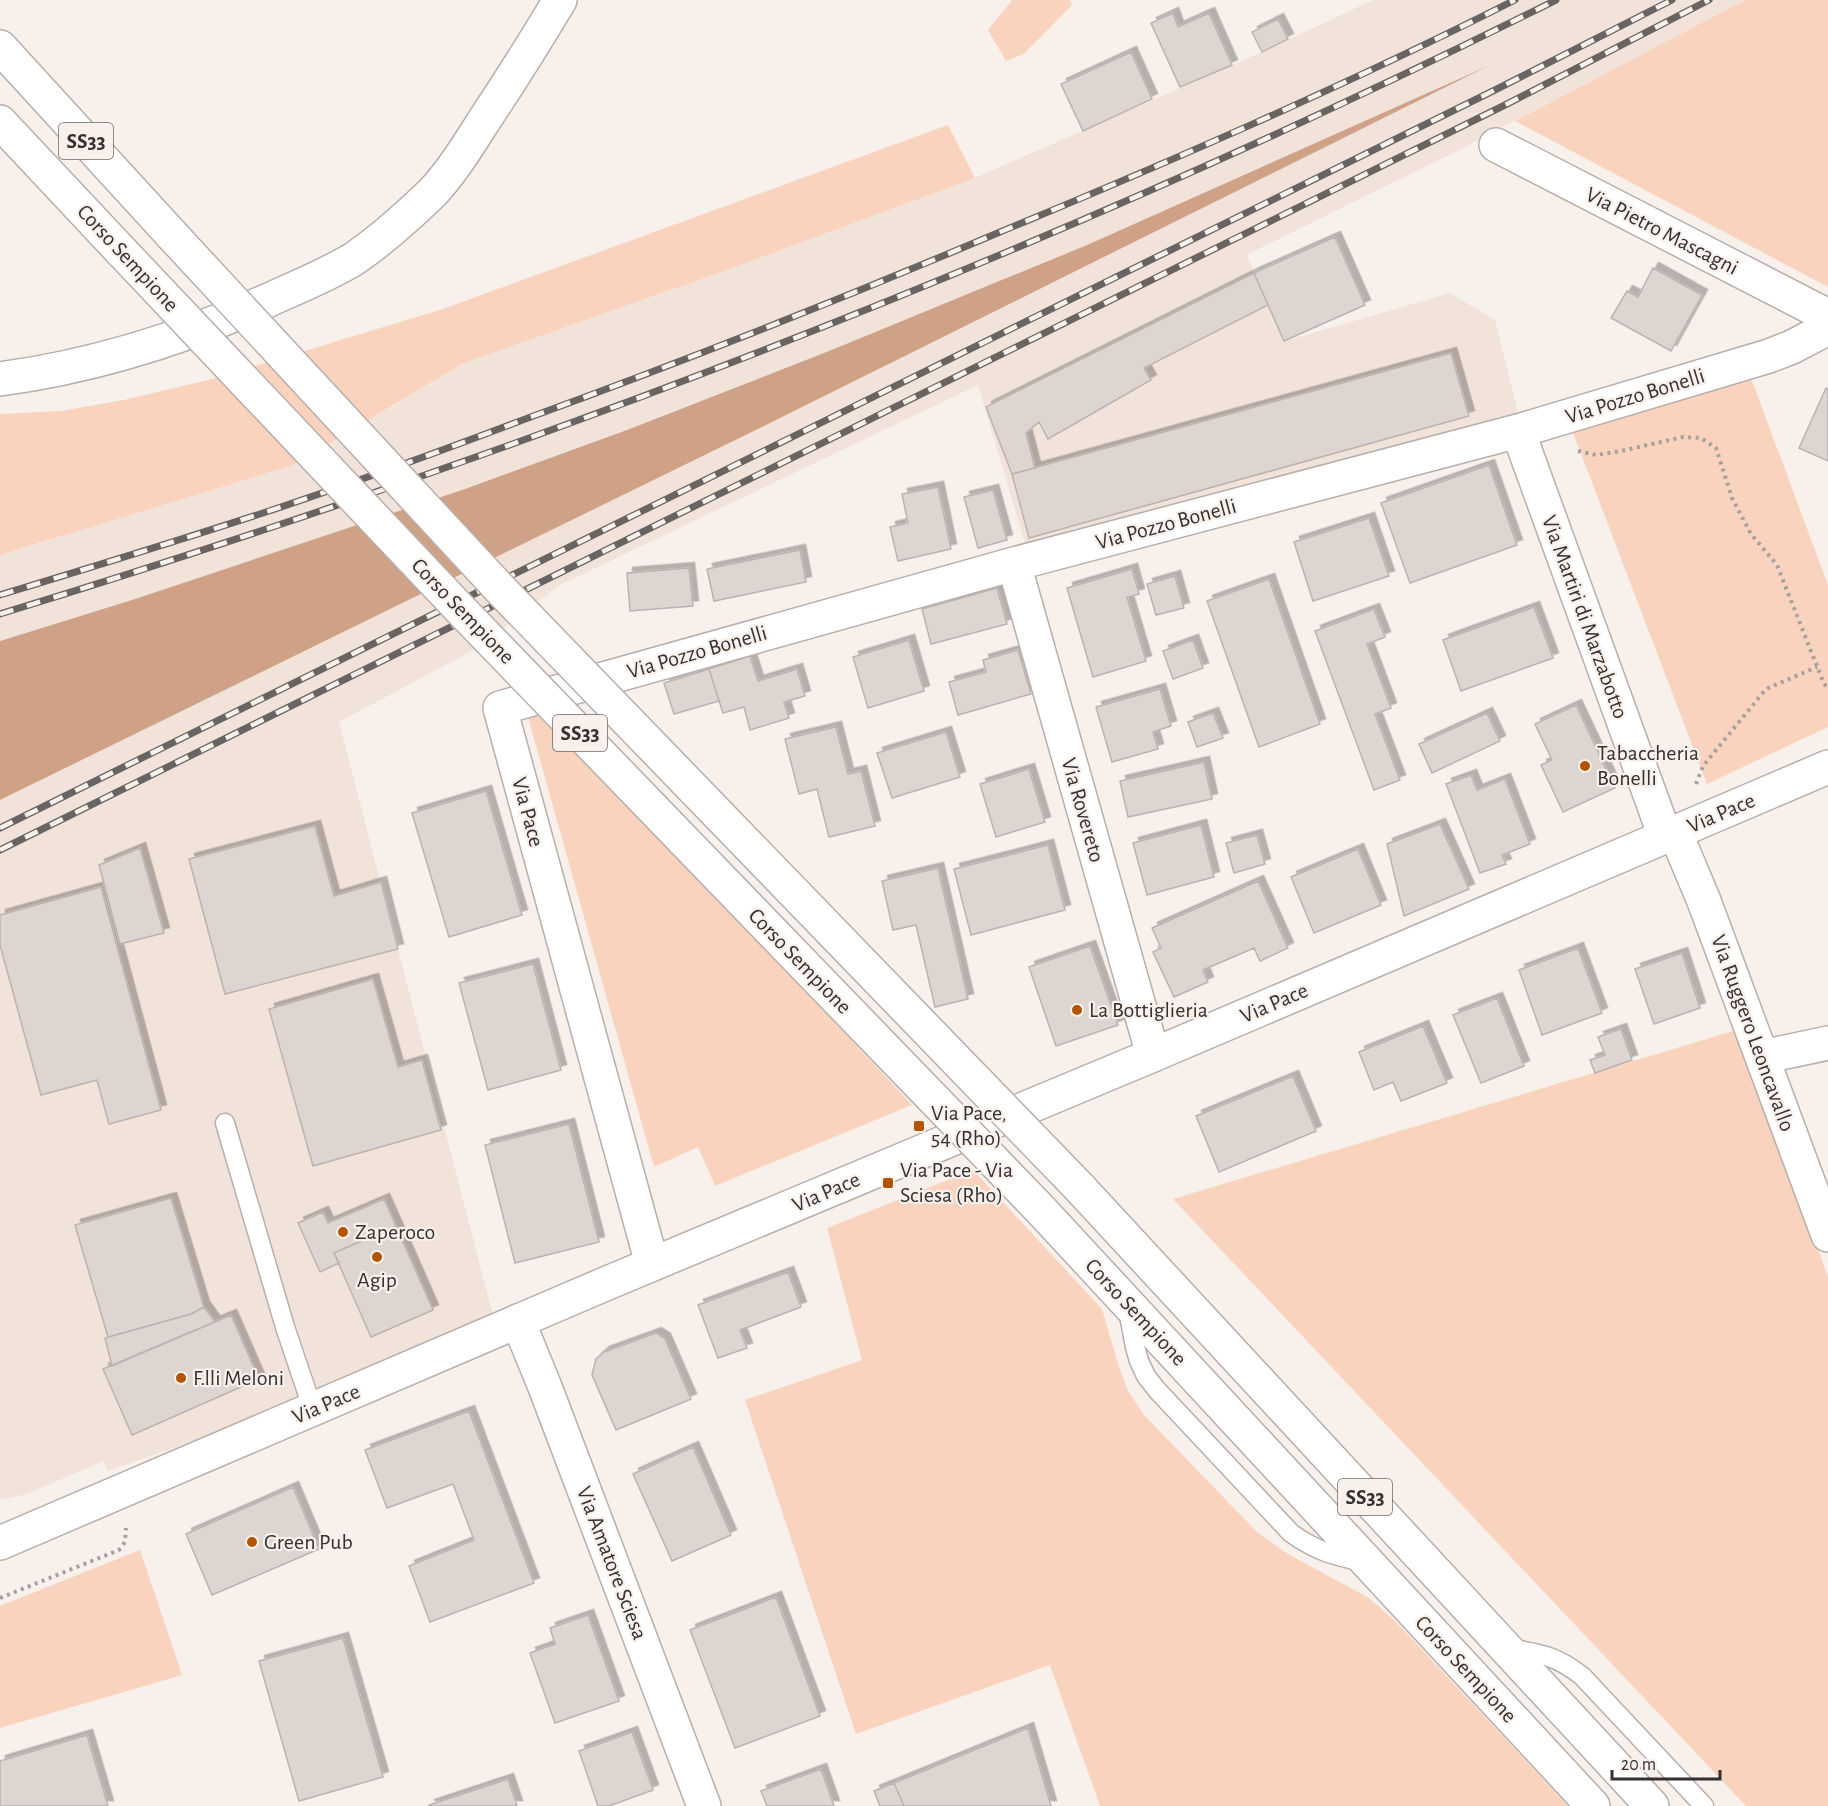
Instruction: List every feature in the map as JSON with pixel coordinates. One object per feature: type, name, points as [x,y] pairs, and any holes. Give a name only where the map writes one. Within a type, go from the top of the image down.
[{"type":"main road","points":[[0,379],[120,354],[171,339],[257,306],[351,261],[387,235],[433,191],[468,146],[525,59],[560,0]]},
{"type":"main road","name":"Corso Sempione","points":[[0,47],[502,591],[1079,1187],[1652,1806]]},
{"type":"main road","name":"Corso Sempione","points":[[0,122],[460,609],[1040,1209],[1593,1806]]},
{"type":"main road","name":"Via Pietro Mascagni","points":[[1496,145],[1828,316]]},
{"type":"main road","name":"Via Pozzo Bonelli","points":[[500,708],[1014,564],[1518,431],[1769,356],[1828,328]]},
{"type":"main road","name":"Via Martiri di Marzabotto","points":[[1518,431],[1670,834]]},
{"type":"main road","name":"Via Rovereto","points":[[1014,564],[1153,1055]]},
{"type":"main road","name":"Via Pace","points":[[500,708],[652,1264]]},
{"type":"main road","name":"Via Pace","points":[[0,1543],[652,1264],[1153,1055],[1828,767]]},
{"type":"main road","name":"Via Ruggero Leoncavallo","points":[[1670,834],[1704,901],[1828,1235]]},
{"type":"main road","points":[[1762,1057],[1828,1043]]},
{"type":"main road","name":"Via Amatore Sciesa","points":[[518,1321],[550,1398],[704,1806]]},
{"type":"lane","points":[[225,1123],[285,1327],[313,1410]]},
{"type":"lane","points":[[1504,1647],[1546,1654],[1564,1662],[1582,1676],[1704,1806]]},
{"type":"path","points":[[1576,451],[1596,455],[1683,437],[1701,438],[1716,448],[1732,498],[1751,534],[1777,565],[1817,668],[1828,688]]},
{"type":"path","points":[[1694,788],[1703,766],[1766,689],[1817,668]]},
{"type":"shaded area","points":[[1012,0],[1070,0],[1072,5],[1024,54],[1006,61],[988,30]]},
{"type":"shaded area","points":[[1373,0],[1745,0],[1459,150],[1246,255],[1285,341],[1450,293],[1495,320],[1519,417],[1028,553],[978,385],[558,586],[479,647],[339,722],[495,1323],[327,1395],[107,1471],[104,1461],[27,1494],[0,1500],[0,800],[766,425],[1469,75],[1087,245],[834,349],[627,430],[465,489],[135,599],[0,641],[0,555],[51,540],[390,408],[464,363],[727,270],[975,178],[1262,52]]},
{"type":"shaded area","points":[[1745,0],[1828,0],[1828,287],[1515,121]]},
{"type":"shaded area","points":[[1488,66],[766,425],[0,800],[0,641],[135,599],[465,489],[627,430],[834,349],[1087,245]]},
{"type":"shaded area","points":[[948,125],[975,178],[727,270],[464,363],[293,465],[0,555],[0,414],[61,411],[124,400],[212,379],[443,309]]},
{"type":"shaded area","points":[[1751,378],[1828,585],[1828,727],[1707,784],[1572,430]]},
{"type":"shaded area","points":[[546,712],[912,1105],[715,1186],[698,1147],[654,1167],[528,717]]},
{"type":"shaded area","points":[[1740,1029],[1828,1277],[1828,1806],[1746,1806],[1173,1199]]},
{"type":"shaded area","points":[[973,1170],[1102,1309],[1128,1391],[1144,1415],[1257,1532],[1288,1554],[1369,1598],[1397,1623],[1568,1806],[1100,1806],[1050,1665],[856,1734],[745,1400],[862,1360],[827,1228]]},
{"type":"shaded area","points":[[140,1550],[182,1675],[0,1728],[0,1606]]},
{"type":"building","points":[[1173,13],[1178,27],[1209,13],[1232,65],[1180,87],[1151,23]]},
{"type":"building","points":[[1278,19],[1288,39],[1262,52],[1252,32]]},
{"type":"building","points":[[1131,52],[1152,99],[1083,131],[1061,84]]},
{"type":"building","points":[[1335,237],[1365,305],[1284,341],[1254,273]]},
{"type":"building","points":[[1653,268],[1702,295],[1671,351],[1611,318],[1627,291],[1638,297]]},
{"type":"building","points":[[1254,273],[1268,305],[1144,368],[1151,380],[1048,439],[1039,422],[1026,433],[1035,468],[1012,474],[986,407]]},
{"type":"building","points":[[1451,353],[1469,416],[1029,538],[1012,474]]},
{"type":"building","points":[[1826,388],[1828,389],[1828,461],[1799,448]]},
{"type":"building","points":[[1489,465],[1517,545],[1410,583],[1381,503]]},
{"type":"building","points":[[938,487],[951,549],[898,561],[890,527],[908,523],[902,494]]},
{"type":"building","points":[[993,490],[1007,540],[978,548],[964,497]]},
{"type":"building","points":[[1369,518],[1389,576],[1313,601],[1294,542]]},
{"type":"building","points":[[800,550],[806,582],[714,601],[707,569]]},
{"type":"building","points":[[689,568],[693,606],[630,611],[627,573]]},
{"type":"building","points":[[1132,569],[1139,594],[1127,597],[1146,661],[1093,677],[1067,588]]},
{"type":"building","points":[[1175,576],[1184,608],[1156,615],[1147,584]]},
{"type":"building","points":[[1269,579],[1320,724],[1259,747],[1207,601]]},
{"type":"building","points":[[997,588],[1007,624],[931,644],[922,609]]},
{"type":"building","points":[[1534,607],[1553,658],[1461,691],[1443,640]]},
{"type":"building","points":[[1374,609],[1385,637],[1367,644],[1391,708],[1375,714],[1400,780],[1374,790],[1315,631]]},
{"type":"building","points":[[909,640],[924,691],[868,708],[853,657]]},
{"type":"building","points":[[1193,640],[1203,668],[1173,679],[1163,651]]},
{"type":"building","points":[[1018,650],[1031,694],[958,715],[949,682],[986,672],[983,660]]},
{"type":"building","points":[[750,656],[758,681],[797,669],[805,696],[784,702],[789,718],[750,730],[744,707],[723,713],[709,669]]},
{"type":"building","points":[[709,669],[719,701],[674,714],[664,683]]},
{"type":"building","points":[[1160,689],[1171,726],[1153,732],[1158,749],[1112,762],[1096,707]]},
{"type":"building","points":[[1576,705],[1615,788],[1563,812],[1541,765],[1552,760],[1535,724]]},
{"type":"building","points":[[1213,713],[1223,738],[1197,747],[1188,722]]},
{"type":"building","points":[[1487,713],[1500,741],[1432,773],[1419,744]]},
{"type":"building","points":[[836,727],[848,774],[861,771],[875,826],[829,837],[817,789],[799,794],[785,739]]},
{"type":"building","points":[[946,732],[960,777],[892,798],[877,753]]},
{"type":"building","points":[[1204,762],[1212,799],[1128,817],[1120,781]]},
{"type":"building","points":[[1029,769],[1045,822],[996,837],[980,784]]},
{"type":"building","points":[[1471,775],[1477,790],[1505,779],[1530,844],[1502,855],[1506,864],[1480,873],[1446,784]]},
{"type":"building","points":[[486,791],[522,915],[449,937],[412,813]]},
{"type":"building","points":[[1440,824],[1469,889],[1404,916],[1387,844]]},
{"type":"building","points":[[1201,825],[1214,877],[1147,895],[1133,843]]},
{"type":"building","points":[[315,826],[334,896],[381,882],[398,949],[225,994],[189,859]]},
{"type":"building","points":[[1257,835],[1265,864],[1234,873],[1226,843]]},
{"type":"building","points":[[1048,845],[1065,910],[971,935],[954,869]]},
{"type":"building","points":[[140,848],[164,933],[120,944],[99,865]]},
{"type":"building","points":[[1358,849],[1381,905],[1314,933],[1291,877]]},
{"type":"building","points":[[938,868],[968,999],[935,1007],[916,925],[893,930],[882,881]]},
{"type":"building","points":[[1258,881],[1288,948],[1260,961],[1254,948],[1203,970],[1208,982],[1174,997],[1153,952],[1161,948],[1152,928]]},
{"type":"building","points":[[101,887],[161,1110],[109,1124],[97,1080],[41,1095],[0,945],[0,915]]},
{"type":"building","points":[[1090,946],[1118,1025],[1056,1046],[1029,967]]},
{"type":"building","points":[[1578,948],[1602,1013],[1542,1035],[1519,970]]},
{"type":"building","points":[[1682,953],[1700,1008],[1654,1024],[1635,969]]},
{"type":"building","points":[[533,964],[561,1070],[488,1090],[459,983]]},
{"type":"building","points":[[373,979],[398,1067],[422,1060],[441,1130],[313,1166],[269,1009]]},
{"type":"building","points":[[1497,998],[1524,1066],[1481,1083],[1453,1015]]},
{"type":"building","points":[[1423,1026],[1447,1083],[1401,1101],[1393,1082],[1374,1090],[1359,1052]]},
{"type":"building","points":[[1621,1029],[1632,1060],[1595,1073],[1590,1060],[1605,1055],[1598,1037]]},
{"type":"building","points":[[1293,1076],[1316,1131],[1219,1172],[1196,1116]]},
{"type":"building","points":[[569,1124],[599,1242],[515,1263],[485,1145]]},
{"type":"building","points":[[171,1198],[204,1307],[191,1314],[108,1337],[75,1225]]},
{"type":"building","points":[[384,1199],[396,1226],[334,1253],[339,1263],[320,1272],[298,1223],[323,1212],[328,1223]]},
{"type":"building","points":[[396,1226],[433,1310],[371,1337],[334,1253]]},
{"type":"building","points":[[788,1272],[801,1307],[740,1330],[747,1348],[718,1358],[698,1305]]},
{"type":"building","points":[[204,1307],[215,1322],[112,1366],[105,1338],[191,1314]]},
{"type":"building","points":[[231,1315],[259,1379],[132,1435],[103,1369]]},
{"type":"building","points":[[656,1333],[665,1339],[691,1399],[616,1430],[592,1375],[596,1359],[604,1352]]},
{"type":"building","points":[[469,1411],[534,1583],[430,1622],[409,1566],[474,1540],[453,1484],[387,1508],[365,1450]]},
{"type":"building","points":[[693,1447],[731,1535],[672,1561],[633,1474]]},
{"type":"building","name":"Green Pub","points":[[293,1487],[319,1549],[212,1595],[186,1534]]},
{"type":"building","points":[[776,1597],[820,1716],[735,1748],[690,1630]]},
{"type":"building","points":[[588,1615],[619,1701],[555,1723],[530,1653],[555,1644],[550,1628]]},
{"type":"building","points":[[343,1638],[383,1777],[299,1801],[259,1661]]},
{"type":"building","points":[[1028,1728],[1051,1806],[904,1806],[894,1783]]},
{"type":"building","points":[[632,1732],[653,1790],[609,1806],[598,1806],[579,1751]]},
{"type":"building","points":[[87,1735],[108,1806],[0,1806],[0,1761]]},
{"type":"building","points":[[821,1769],[834,1806],[767,1806],[761,1791]]},
{"type":"building","points":[[508,1779],[517,1806],[429,1805]]},
{"type":"building","points":[[894,1783],[904,1806],[880,1806],[874,1791]]},
{"type":"railway","points":[[0,595],[332,490],[765,328],[941,257],[1195,149],[1324,92],[1515,0]]},
{"type":"railway","points":[[0,614],[199,551],[398,484],[595,414],[791,340],[985,261],[1177,178],[1368,91],[1556,0]]},
{"type":"railway","points":[[0,828],[1499,88],[1672,0]]},
{"type":"railway","points":[[0,850],[1507,104],[1709,0]]},
{"type":"place","name":"Tabaccheria Bonelli","points":[[1585,766]]},
{"type":"place","name":"La Bottiglieria","points":[[1077,1010]]},
{"type":"place","name":"Via Pace, 54 (Rho)","points":[[919,1126]]},
{"type":"place","name":"Via Pace - Via Sciesa (Rho)","points":[[888,1183]]},
{"type":"place","name":"Zaperoco","points":[[343,1232]]},
{"type":"place","name":"Agip","points":[[377,1257]]},
{"type":"place","name":"F.lli Meloni","points":[[181,1378]]},
{"type":"place","name":"Green Pub","points":[[252,1542]]}]
